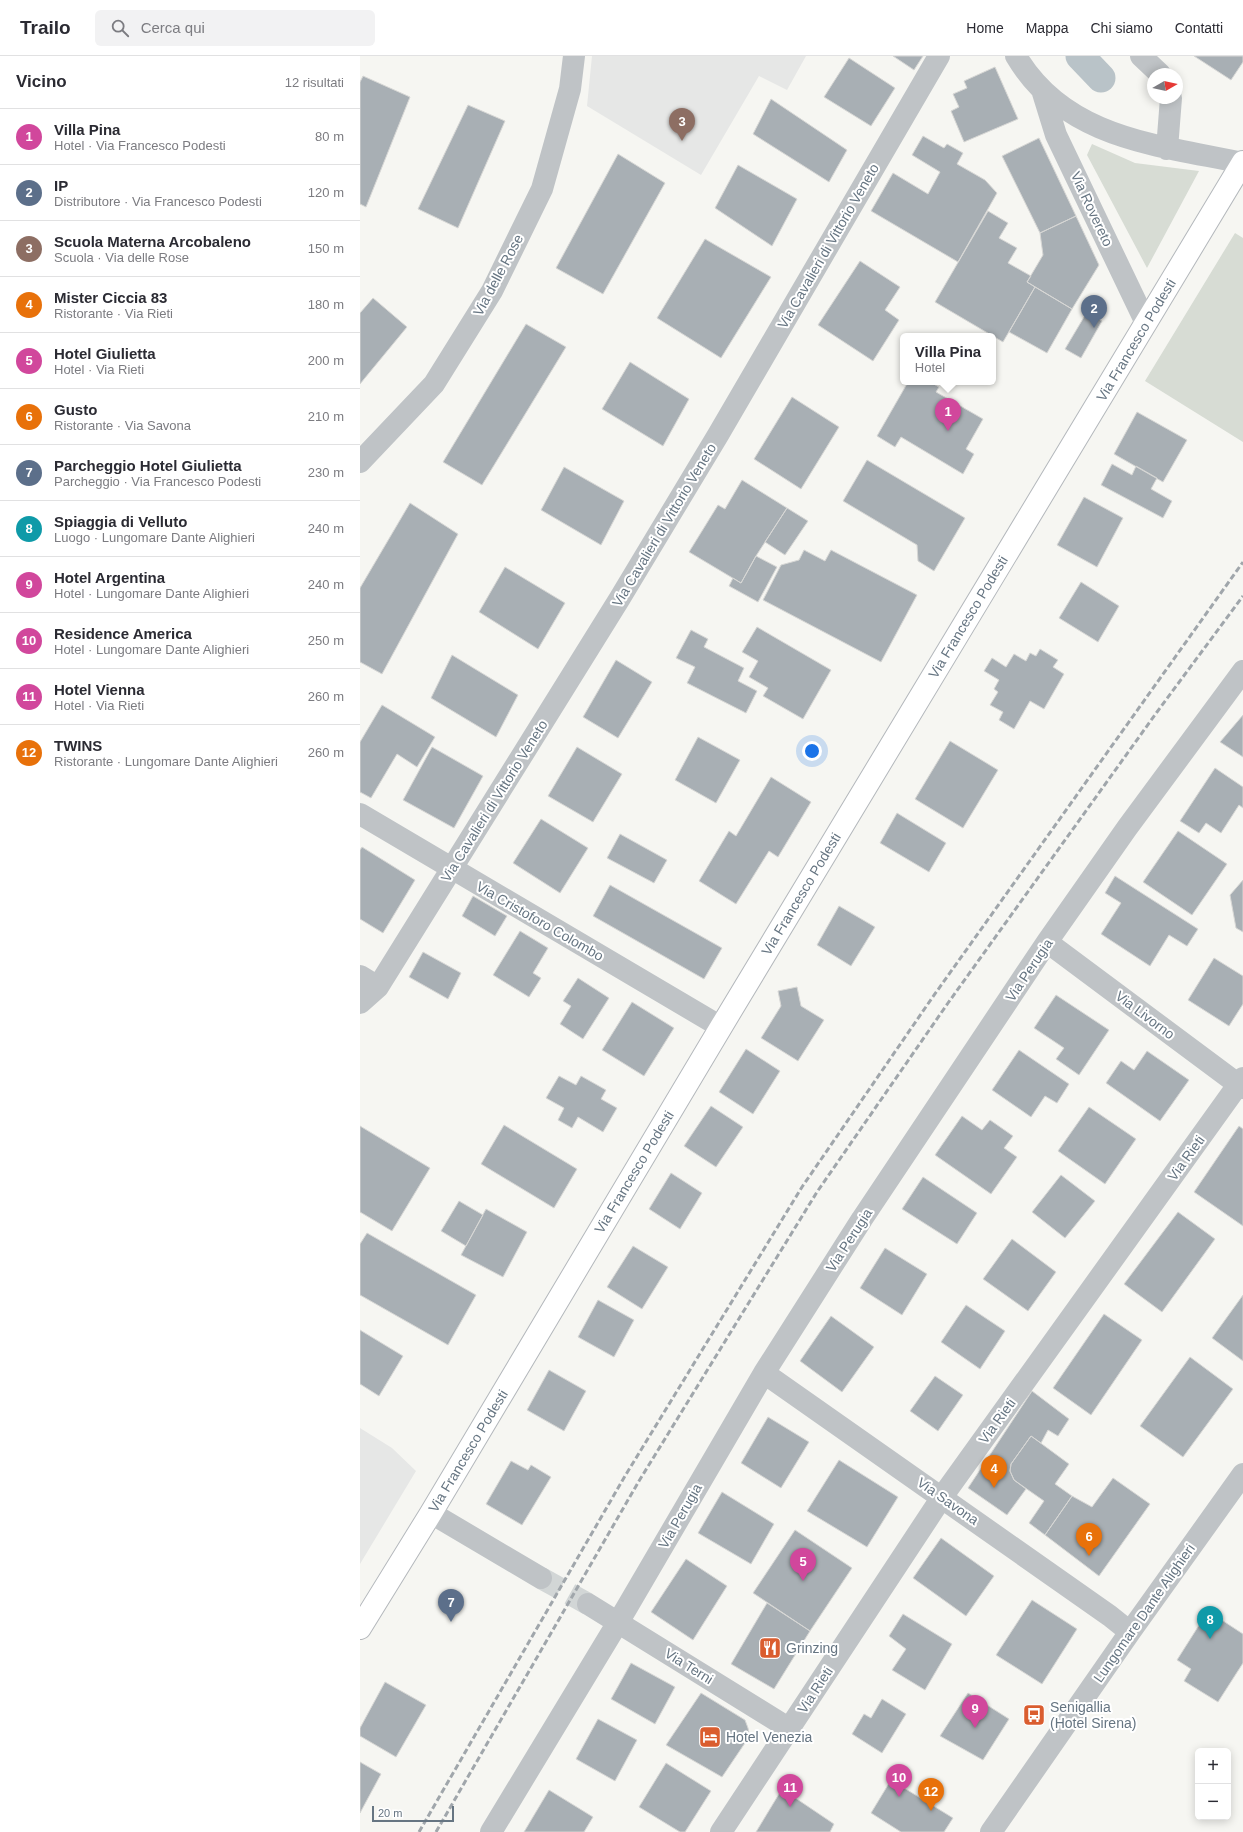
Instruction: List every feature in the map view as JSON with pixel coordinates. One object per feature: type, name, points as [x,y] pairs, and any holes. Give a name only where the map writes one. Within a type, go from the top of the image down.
[{"type":"main road","name":"Via Francesco Podesti","points":[[360,1628],[431,1513],[721,1027],[1243,163]]},
{"type":"street","name":"Via delle Rose","points":[[360,462],[434,384],[492,291],[542,189],[570,89],[574,56]]},
{"type":"street","name":"Via Cavalieri di Vittorio Veneto","points":[[360,1003],[366,984],[452,869],[620,598],[718,435],[939,56]]},
{"type":"street","name":"Via Rovereto","points":[[1016,56],[1043,93],[1078,119],[1141,142],[1167,149],[1243,163]]},
{"type":"street","points":[[1142,56],[1154,68]]},
{"type":"street","name":"Via Rovereto","points":[[1043,93],[1056,135],[1146,323]]},
{"type":"street","points":[[1167,149],[1171,104]]},
{"type":"street","name":"Via Perugia","points":[[491,1832],[618,1622],[764,1373],[862,1219],[1048,942],[1127,828],[1243,671]]},
{"type":"street","name":"Via Cristoforo Colombo","points":[[360,814],[721,1027]]},
{"type":"street","name":"Via Livorno","points":[[1048,942],[1241,1083]]},
{"type":"street","name":"Via Rieti","points":[[721,1832],[942,1497],[1241,1083]]},
{"type":"street","name":"Via Savona","points":[[764,1373],[942,1497],[1130,1632]]},
{"type":"street","name":"Lungomare Dante Alighieri","points":[[991,1832],[1130,1632],[1243,1474]]},
{"type":"street","points":[[431,1513],[541,1578]]},
{"type":"street","name":"Via Terni","points":[[588,1604],[790,1729]]},
{"type":"shaded area","points":[[592,56],[806,56],[787,90],[759,76],[701,175],[587,106]]},
{"type":"shaded area","points":[[1092,144],[1135,163],[1199,171],[1147,268],[1087,155]]},
{"type":"shaded area","points":[[1235,233],[1243,238],[1243,442],[1145,381]]},
{"type":"shaded area","points":[[360,1428],[392,1448],[416,1471],[360,1564]]},
{"type":"building","points":[[893,56],[923,56],[914,70]]},
{"type":"building","points":[[1194,56],[1243,56],[1243,62],[1231,80]]},
{"type":"building","points":[[849,58],[895,88],[871,126],[824,97]]},
{"type":"building","points":[[995,67],[1018,119],[964,142],[951,111],[959,107],[953,94],[967,88],[964,81]]},
{"type":"building","points":[[363,76],[410,97],[366,207],[360,204],[360,82]]},
{"type":"building","points":[[771,99],[847,150],[829,182],[753,134]]},
{"type":"building","points":[[468,105],[505,121],[458,228],[418,209]]},
{"type":"building","points":[[923,136],[944,148],[947,144],[963,153],[957,164],[985,180],[997,193],[958,262],[871,211],[893,173],[928,194],[940,172],[912,155]]},
{"type":"building","points":[[1039,138],[1076,216],[1040,233],[1002,156]]},
{"type":"building","points":[[618,154],[665,183],[603,294],[556,268]]},
{"type":"building","points":[[738,165],[797,199],[772,246],[715,208]]},
{"type":"building","points":[[988,211],[1008,223],[999,238],[1017,248],[1008,263],[1031,276],[1027,282],[1035,287],[1003,342],[996,338],[996,333],[988,333],[935,302]]},
{"type":"building","points":[[1076,216],[1099,265],[1072,309],[1027,282],[1043,255],[1040,233]]},
{"type":"building","points":[[705,239],[771,277],[721,358],[657,318]]},
{"type":"building","points":[[860,261],[900,287],[885,310],[899,320],[873,361],[818,325]]},
{"type":"building","points":[[1035,287],[1072,309],[1047,353],[1009,332]]},
{"type":"building","points":[[373,298],[407,327],[360,384],[360,313]]},
{"type":"building","points":[[1087,312],[1102,321],[1081,358],[1065,349]]},
{"type":"building","points":[[526,324],[566,347],[482,485],[443,462]]},
{"type":"building","points":[[630,362],[689,399],[663,446],[602,409]]},
{"type":"building","points":[[906,385],[935,385],[939,387],[936,392],[983,419],[966,449],[974,454],[963,474],[901,437],[895,447],[877,436]]},
{"type":"building","points":[[792,397],[839,427],[801,489],[754,459]]},
{"type":"building","points":[[1137,412],[1187,440],[1163,482],[1114,454]]},
{"type":"building","points":[[867,460],[965,518],[934,571],[918,561],[917,545],[843,501]]},
{"type":"building","points":[[1112,464],[1132,475],[1136,466],[1157,478],[1151,489],[1172,501],[1163,518],[1101,485]]},
{"type":"building","points":[[564,467],[624,501],[601,545],[541,510]]},
{"type":"building","points":[[742,480],[787,508],[756,556],[741,583],[689,552],[718,505],[725,509]]},
{"type":"building","points":[[1084,497],[1123,518],[1097,567],[1057,545]]},
{"type":"building","points":[[410,503],[458,534],[382,674],[360,662],[360,588]]},
{"type":"building","points":[[787,508],[808,521],[785,555],[765,542]]},
{"type":"building","points":[[804,550],[825,561],[831,550],[917,595],[881,662],[763,600],[781,565],[799,560]]},
{"type":"building","points":[[756,556],[777,567],[758,602],[729,586],[733,578],[741,583]]},
{"type":"building","points":[[505,567],[565,603],[538,649],[479,612]]},
{"type":"building","points":[[1081,582],[1119,606],[1098,642],[1059,618]]},
{"type":"building","points":[[757,627],[831,670],[803,719],[763,696],[768,688],[749,677],[758,661],[742,652]]},
{"type":"building","points":[[691,630],[708,639],[704,647],[744,668],[738,681],[757,691],[746,713],[687,683],[695,667],[676,658]]},
{"type":"building","points":[[1040,649],[1058,660],[1053,667],[1064,674],[1044,709],[1030,701],[1014,729],[999,720],[1003,712],[990,705],[998,692],[994,689],[999,680],[984,671],[992,658],[1006,667],[1014,654],[1026,661],[1030,653],[1036,656]]},
{"type":"building","points":[[452,655],[518,695],[496,737],[431,698]]},
{"type":"building","points":[[616,660],[652,682],[618,738],[583,717]]},
{"type":"building","points":[[382,705],[435,737],[417,767],[397,754],[371,798],[360,792],[360,742]]},
{"type":"building","points":[[1243,715],[1243,757],[1220,742]]},
{"type":"building","points":[[698,737],[740,760],[716,803],[675,780]]},
{"type":"building","points":[[950,741],[998,770],[963,828],[915,799]]},
{"type":"building","points":[[432,747],[483,776],[454,828],[403,800]]},
{"type":"building","points":[[577,747],[622,774],[593,822],[548,796]]},
{"type":"building","points":[[1215,768],[1243,787],[1243,808],[1239,805],[1221,833],[1206,823],[1199,833],[1180,821]]},
{"type":"building","points":[[771,777],[811,802],[778,857],[769,851],[736,904],[699,881],[729,831],[736,836]]},
{"type":"building","points":[[897,813],[946,843],[929,872],[880,843]]},
{"type":"building","points":[[541,819],[588,848],[560,893],[513,863]]},
{"type":"building","points":[[1178,831],[1227,864],[1192,915],[1143,882]]},
{"type":"building","points":[[620,834],[667,860],[654,883],[607,858]]},
{"type":"building","points":[[362,847],[415,880],[383,933],[360,919],[360,850]]},
{"type":"building","points":[[1115,876],[1198,929],[1187,946],[1169,935],[1150,966],[1101,934],[1121,903],[1105,893]]},
{"type":"building","points":[[1243,880],[1243,932],[1236,928],[1230,895]]},
{"type":"building","points":[[610,885],[722,948],[704,979],[593,916]]},
{"type":"building","points":[[473,896],[507,916],[495,936],[462,916]]},
{"type":"building","points":[[839,906],[875,927],[851,966],[817,945]]},
{"type":"building","points":[[520,931],[548,948],[533,973],[541,978],[529,997],[493,975]]},
{"type":"building","points":[[423,952],[461,973],[448,999],[409,977]]},
{"type":"building","points":[[1214,958],[1243,976],[1243,1004],[1229,1026],[1188,1000]]},
{"type":"building","points":[[578,978],[609,998],[583,1039],[560,1024],[571,1006],[563,1001]]},
{"type":"building","points":[[797,987],[801,1006],[824,1020],[798,1061],[761,1038],[781,1006],[778,991]]},
{"type":"building","points":[[1056,995],[1109,1030],[1079,1075],[1056,1059],[1064,1048],[1034,1028]]},
{"type":"building","points":[[632,1002],[674,1028],[644,1076],[602,1050]]},
{"type":"building","points":[[746,1049],[780,1071],[753,1114],[719,1092]]},
{"type":"building","points":[[1019,1050],[1069,1084],[1057,1103],[1045,1096],[1031,1117],[992,1090]]},
{"type":"building","points":[[1147,1051],[1189,1080],[1160,1121],[1106,1083],[1121,1061],[1134,1070]]},
{"type":"building","points":[[559,1076],[576,1085],[581,1076],[606,1090],[601,1099],[617,1108],[603,1132],[578,1117],[572,1128],[558,1120],[564,1108],[546,1098]]},
{"type":"building","points":[[711,1106],[743,1127],[716,1167],[684,1146]]},
{"type":"building","points":[[1089,1107],[1136,1139],[1105,1184],[1058,1151]]},
{"type":"building","points":[[962,1116],[982,1130],[990,1120],[1013,1136],[1004,1148],[1017,1157],[991,1194],[935,1155]]},
{"type":"building","points":[[504,1125],[577,1169],[554,1208],[481,1164]]},
{"type":"building","points":[[360,1126],[430,1168],[392,1231],[360,1212]]},
{"type":"building","points":[[1239,1126],[1243,1129],[1243,1226],[1194,1192]]},
{"type":"building","points":[[671,1173],[702,1193],[680,1229],[649,1209]]},
{"type":"building","points":[[1061,1175],[1095,1201],[1065,1238],[1032,1212]]},
{"type":"building","points":[[923,1177],[977,1213],[957,1244],[902,1209]]},
{"type":"building","points":[[459,1201],[483,1215],[466,1246],[441,1231]]},
{"type":"building","points":[[486,1209],[527,1232],[503,1277],[461,1255]]},
{"type":"building","points":[[1178,1212],[1215,1239],[1162,1312],[1124,1284]]},
{"type":"building","points":[[367,1233],[476,1295],[448,1345],[360,1295],[360,1244]]},
{"type":"building","points":[[1012,1239],[1056,1272],[1028,1311],[983,1279]]},
{"type":"building","points":[[633,1246],[668,1267],[642,1309],[607,1287]]},
{"type":"building","points":[[885,1248],[927,1274],[902,1315],[860,1288]]},
{"type":"building","points":[[1243,1295],[1243,1361],[1212,1338]]},
{"type":"building","points":[[598,1300],[634,1320],[614,1357],[578,1337]]},
{"type":"building","points":[[966,1305],[1005,1331],[980,1369],[941,1342]]},
{"type":"building","points":[[1104,1314],[1142,1340],[1091,1415],[1053,1388]]},
{"type":"building","points":[[831,1316],[874,1347],[842,1392],[800,1361]]},
{"type":"building","points":[[360,1330],[403,1356],[379,1396],[360,1384]]},
{"type":"building","points":[[1190,1357],[1233,1389],[1183,1457],[1140,1426]]},
{"type":"building","points":[[549,1370],[586,1391],[564,1431],[527,1410]]},
{"type":"building","points":[[935,1376],[963,1395],[938,1431],[910,1411]]},
{"type":"building","points":[[1032,1391],[1069,1419],[1058,1436],[1048,1430],[1041,1443],[1031,1436],[1011,1464],[1010,1471],[1014,1480],[1026,1489],[1007,1515],[968,1488]]},
{"type":"building","points":[[768,1417],[809,1442],[781,1488],[741,1463]]},
{"type":"building","points":[[1031,1436],[1069,1464],[1055,1484],[1072,1496],[1045,1535],[1029,1523],[1044,1501],[1014,1480],[1010,1471],[1011,1464]]},
{"type":"building","points":[[839,1460],[898,1497],[867,1547],[807,1511]]},
{"type":"building","points":[[511,1461],[528,1470],[531,1465],[551,1477],[522,1525],[486,1504]]},
{"type":"building","points":[[1113,1478],[1150,1504],[1099,1576],[1045,1535],[1072,1496],[1092,1507]]},
{"type":"building","points":[[722,1492],[774,1524],[751,1564],[698,1533]]},
{"type":"building","points":[[795,1530],[852,1568],[810,1631],[753,1593]]},
{"type":"building","points":[[941,1538],[994,1576],[966,1616],[913,1578]]},
{"type":"building","points":[[686,1559],[727,1586],[693,1640],[651,1612]]},
{"type":"building","points":[[1032,1600],[1077,1629],[1042,1684],[996,1655]]},
{"type":"building","name":"Grinzing","points":[[767,1603],[810,1631],[774,1689],[731,1664]]},
{"type":"building","points":[[1208,1611],[1243,1634],[1243,1663],[1218,1702],[1184,1681],[1191,1669],[1177,1660]]},
{"type":"building","points":[[903,1614],[952,1644],[925,1690],[892,1670],[906,1649],[889,1636]]},
{"type":"building","points":[[631,1663],[675,1687],[655,1724],[611,1699]]},
{"type":"building","points":[[385,1682],[426,1705],[396,1757],[360,1736],[360,1728]]},
{"type":"building","name":"Hotel Venezia","points":[[701,1693],[745,1720],[748,1728],[749,1733],[747,1740],[722,1777],[666,1745]]},
{"type":"building","points":[[968,1693],[1009,1719],[983,1760],[940,1736]]},
{"type":"building","points":[[882,1699],[906,1714],[882,1753],[852,1734],[864,1714],[871,1718]]},
{"type":"building","points":[[598,1719],[637,1740],[615,1781],[576,1759]]},
{"type":"building","points":[[360,1762],[381,1774],[360,1813]]},
{"type":"building","points":[[666,1763],[711,1791],[685,1832],[680,1832],[639,1807]]},
{"type":"building","points":[[891,1780],[953,1818],[944,1832],[901,1832],[871,1813]]},
{"type":"building","points":[[782,1789],[834,1824],[830,1832],[756,1832]]},
{"type":"building","points":[[549,1790],[593,1817],[584,1832],[524,1832]]},
{"type":"waterway","points":[[1080,56],[1101,78]]},
{"type":"tunnel","points":[[541,1578],[588,1604]]},
{"type":"railway","points":[[419,1832],[625,1476],[802,1187],[932,998],[1243,562]]},
{"type":"railway","points":[[436,1832],[639,1481],[817,1192],[948,1003],[1157,712],[1243,596]]},
{"type":"place","name":"Scuola Materna Arcobaleno","points":[[682,141]]},
{"type":"place","name":"IP","points":[[1094,328]]},
{"type":"place","name":"Villa Pina","points":[[948,431]]},
{"type":"place","name":"Mister Ciccia 83","points":[[994,1488]]},
{"type":"place","name":"Gusto","points":[[1089,1556]]},
{"type":"place","name":"Hotel Giulietta","points":[[803,1581]]},
{"type":"place","name":"Parcheggio Hotel Giulietta","points":[[451,1622]]},
{"type":"place","name":"Spiaggia di Velluto","points":[[1210,1639]]},
{"type":"place","name":"Grinzing","points":[[770,1648]]},
{"type":"place","name":"Senigallia (Hotel Sirena)","points":[[1034,1715]]},
{"type":"place","name":"Hotel Argentina","points":[[975,1728]]},
{"type":"place","name":"Hotel Venezia","points":[[710,1737]]},
{"type":"place","name":"Residence America","points":[[899,1797]]},
{"type":"place","name":"Hotel Vienna","points":[[790,1807]]},
{"type":"place","name":"TWINS","points":[[931,1811]]}]
